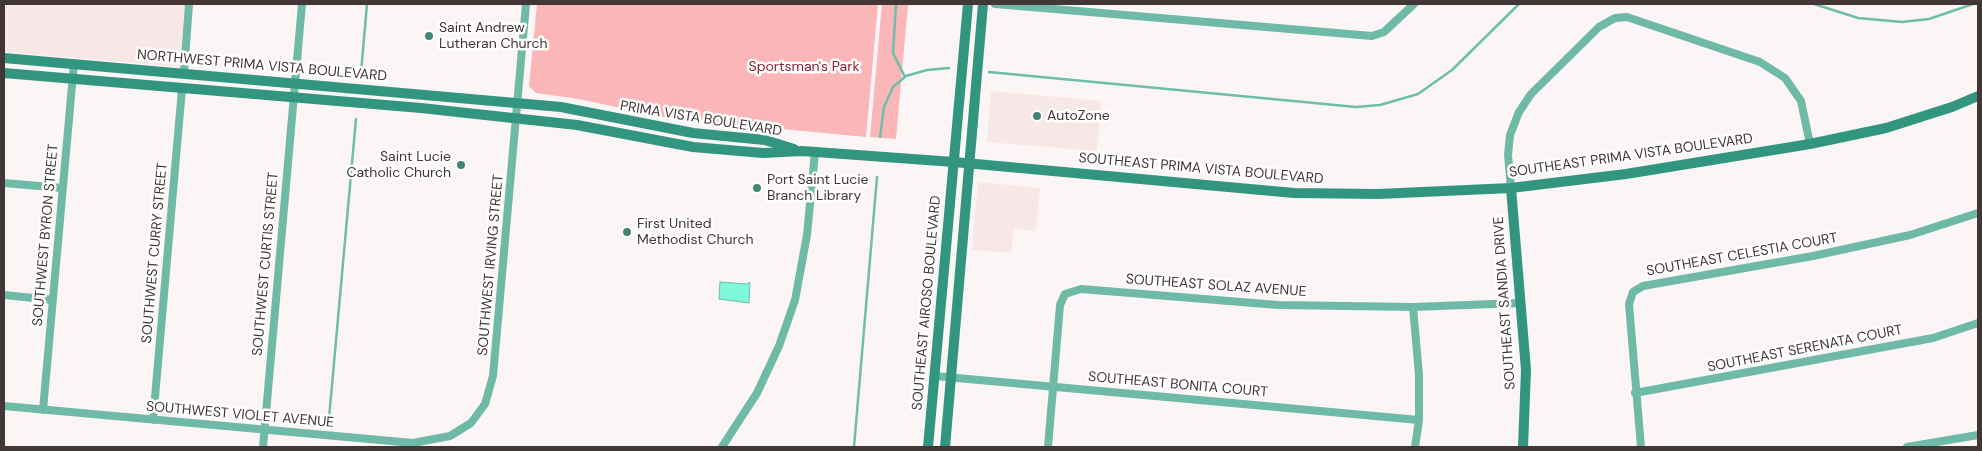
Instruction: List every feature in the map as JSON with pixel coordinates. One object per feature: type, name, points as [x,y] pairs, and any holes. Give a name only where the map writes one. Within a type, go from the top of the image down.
[{"type":"main road","name":"SOUTHEAST AIROSO BOULEVARD","points":[[928,447],[968,4]]},
{"type":"main road","name":"SOUTHEAST AIROSO BOULEVARD","points":[[944,447],[983,4]]},
{"type":"main road","name":"NORTHWEST PRIMA VISTA BOULEVARD","points":[[4,58],[184,72],[518,103]]},
{"type":"main road","name":"NORTHWEST PRIMA VISTA BOULEVARD","points":[[4,73],[294,99],[421,108],[516,118]]},
{"type":"main road","name":"SOUTHEAST PRIMA VISTA BOULEVARD","points":[[802,151],[968,163],[1294,193],[1378,194],[1511,188],[1626,174],[1810,144],[1886,128],[1952,107],[1978,96]]},
{"type":"main road","name":"PRIMA VISTA BOULEVARD","points":[[518,103],[561,107],[695,134],[765,140],[802,151]]},
{"type":"main road","name":"PRIMA VISTA BOULEVARD","points":[[516,118],[577,125],[682,146],[763,153],[802,151]]},
{"type":"main road","name":"SOUTHEAST SANDIA DRIVE","points":[[1511,188],[1526,370],[1523,447]]},
{"type":"street","points":[[184,72],[189,4]]},
{"type":"street","name":"SOUTHWEST CURTIS STREET","points":[[263,447],[302,4]]},
{"type":"street","name":"SOUTHWEST IRVING STREET","points":[[471,423],[485,404],[493,376],[526,4]]},
{"type":"street","points":[[995,4],[1372,36],[1384,32],[1414,4]]},
{"type":"street","points":[[1511,188],[1508,155],[1510,135],[1519,112],[1531,94],[1600,27],[1614,18],[1627,17],[1760,62],[1785,78],[1801,102],[1810,144]]},
{"type":"street","name":"SOUTHWEST BYRON STREET","points":[[43,410],[74,63]]},
{"type":"street","name":"SOUTHWEST CURRY STREET","points":[[153,420],[182,89]]},
{"type":"street","points":[[722,447],[761,385],[779,346],[795,300],[807,235],[815,152]]},
{"type":"street","points":[[4,183],[62,188]]},
{"type":"street","name":"SOUTHEAST CELESTIA COURT","points":[[1641,447],[1629,304],[1632,292],[1643,286],[1823,254],[1910,235],[1978,213]]},
{"type":"street","name":"SOUTHEAST SOLAZ AVENUE","points":[[1048,447],[1060,305],[1065,294],[1081,289],[1278,305],[1413,307],[1521,303]]},
{"type":"street","points":[[4,295],[52,300]]},
{"type":"street","points":[[1413,307],[1419,375],[1419,420],[1415,447]]},
{"type":"street","name":"SOUTHEAST SERENATA COURT","points":[[1636,393],[1924,340],[1978,323]]},
{"type":"street","name":"SOUTHEAST BONITA COURT","points":[[935,376],[1053,385],[1419,420]]},
{"type":"street","name":"SOUTHWEST VIOLET AVENUE","points":[[4,406],[413,443],[450,436],[471,423]]},
{"type":"street","points":[[1907,447],[1978,435]]},
{"type":"shaded area","points":[[4,4],[185,4],[180,67],[4,52]]},
{"type":"shaded area","points":[[991,91],[1101,101],[1097,151],[987,142]]},
{"type":"shaded area","points":[[978,182],[1040,188],[1036,231],[1014,229],[1011,253],[972,250]]},
{"type":"shaded area","points":[[720,282],[747,284],[750,282],[749,303],[719,299]]},
{"type":"green space","name":"Sportsman's Park","points":[[537,4],[878,4],[866,137],[668,118],[579,99],[536,93],[529,86]]},
{"type":"green space","points":[[882,4],[908,4],[896,139],[870,137]]},
{"type":"waterway","points":[[361,73],[367,4]]},
{"type":"waterway","points":[[896,4],[893,53],[905,77]]},
{"type":"waterway","points":[[989,72],[1356,107],[1380,105],[1418,94],[1452,70],[1519,4]]},
{"type":"waterway","points":[[1814,4],[1858,18],[1902,22],[1929,19],[1973,4]]},
{"type":"waterway","points":[[880,137],[884,107],[893,87],[906,76],[927,70],[949,68]]},
{"type":"waterway","points":[[329,418],[356,119]]},
{"type":"waterway","points":[[854,447],[877,177]]},
{"type":"place","name":"Saint Andrew Lutheran Church","points":[[429,36]]},
{"type":"place","name":"AutoZone","points":[[1037,116]]},
{"type":"place","name":"Saint Lucie Catholic Church","points":[[461,165]]},
{"type":"place","name":"Port Saint Lucie Branch Library","points":[[757,188]]},
{"type":"place","name":"First United Methodist Church","points":[[627,232]]}]
